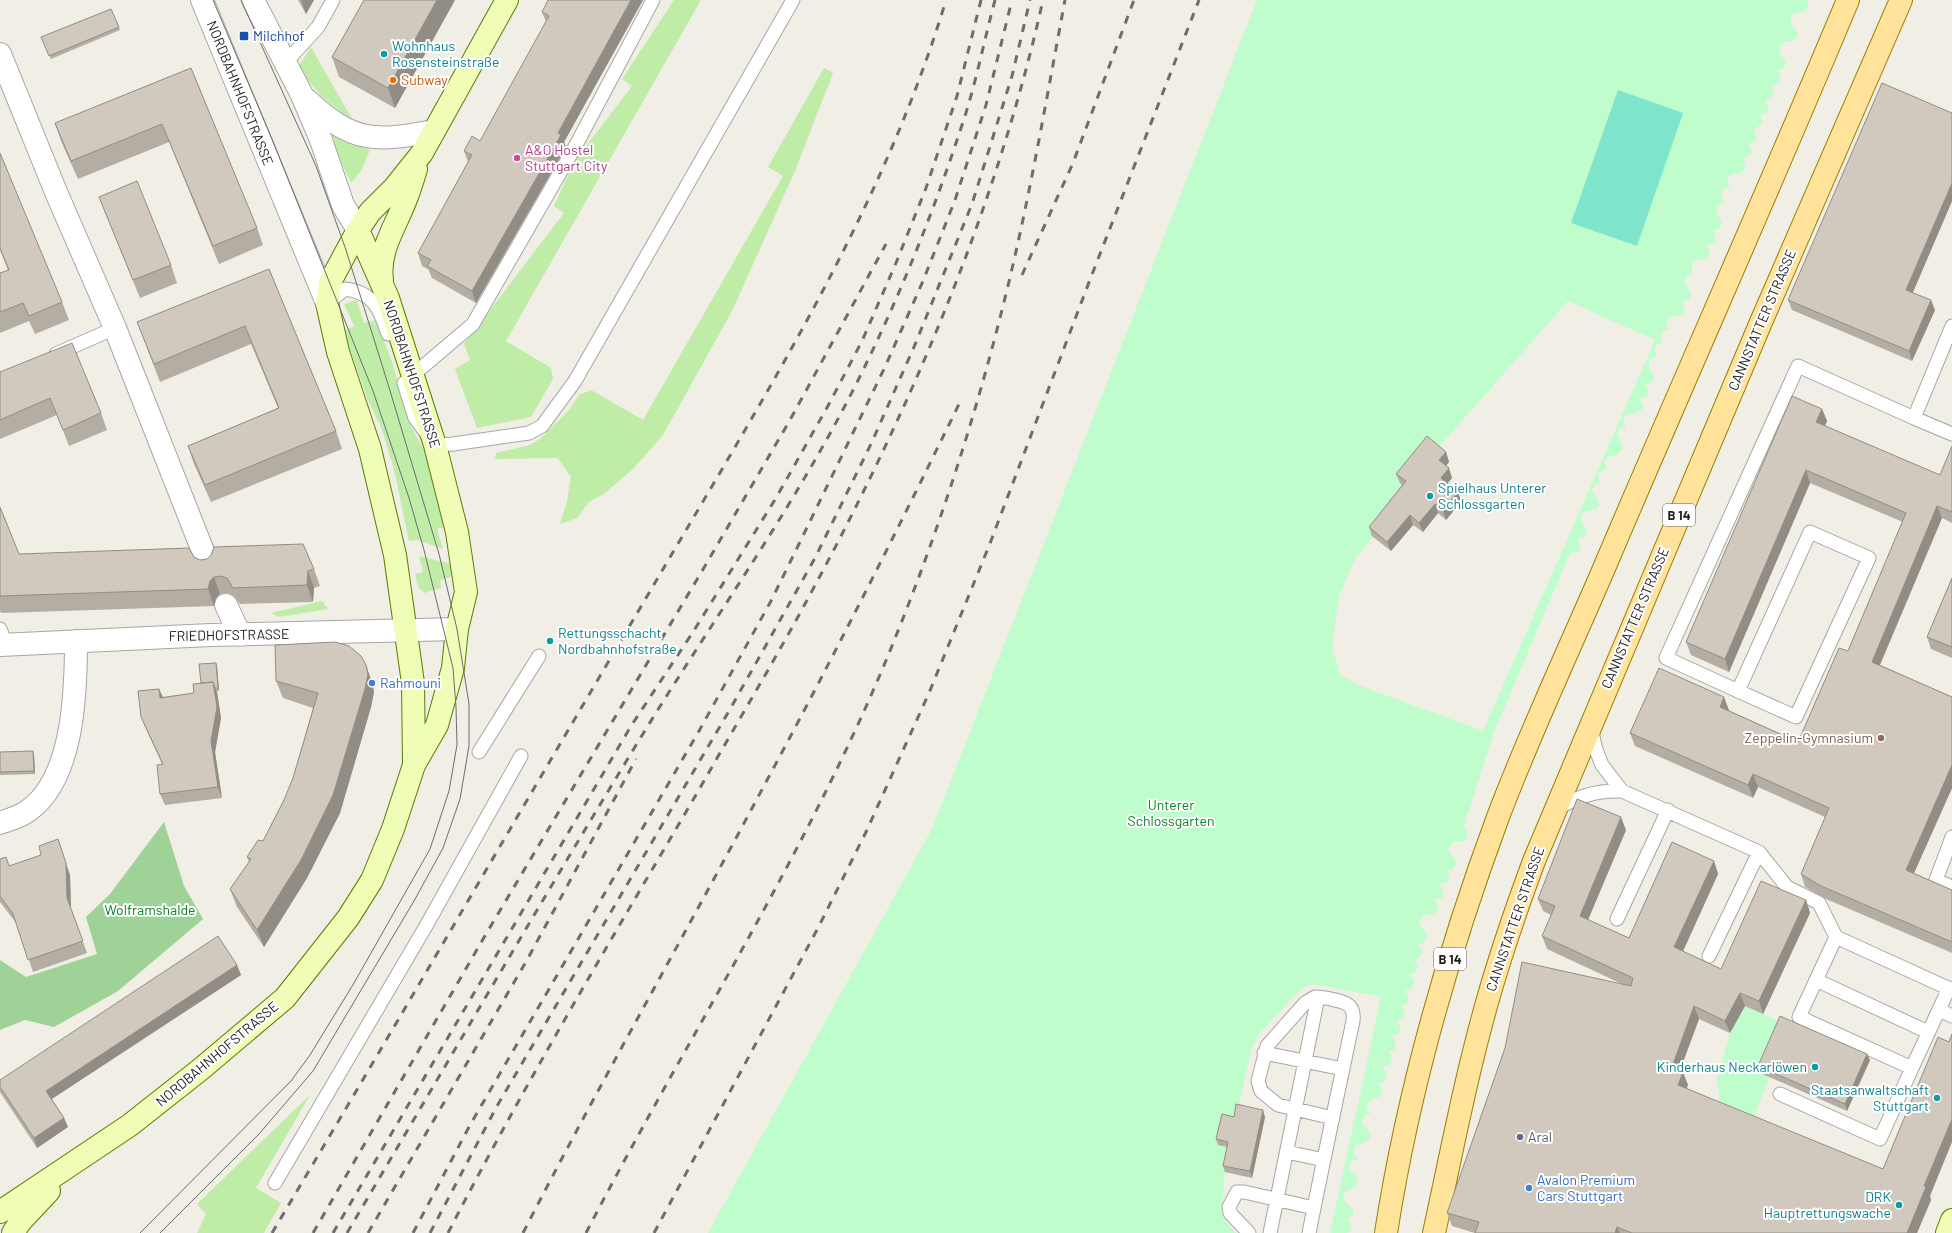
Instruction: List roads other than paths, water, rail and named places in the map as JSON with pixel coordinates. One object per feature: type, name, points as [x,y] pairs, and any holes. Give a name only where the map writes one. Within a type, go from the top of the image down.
[{"type":"main road","name":"B 14","points":[[1386,1233],[1411,1105],[1428,1034],[1451,955],[1500,814],[1711,316],[1848,0]]},
{"type":"main road","name":"CANNSTATTER STRASSE","points":[[1434,1233],[1465,1087],[1488,999],[1522,895],[1554,811],[1590,724],[1900,0]]},
{"type":"street","name":"NORDBAHNHOFSTRASSE","points":[[202,0],[327,303],[331,328],[370,449],[383,499],[397,566],[407,630],[413,683],[414,765]]},
{"type":"street","name":"NORDBAHNHOFSTRASSE","points":[[0,1212],[130,1125],[202,1069],[284,998],[348,918],[372,880],[393,829],[414,765],[436,725],[453,668],[457,629],[466,592],[457,532],[435,445],[384,289],[358,230],[343,205],[321,140],[302,95],[253,0]]},
{"type":"street","points":[[384,289],[381,271],[383,251],[406,199],[422,153],[507,0]]},
{"type":"street","points":[[0,54],[56,192],[115,328],[208,564]]},
{"type":"street","points":[[302,95],[325,117],[340,128],[363,136],[386,139],[434,131]]},
{"type":"street","points":[[327,303],[330,282],[358,230],[370,212],[394,188],[422,153]]},
{"type":"street","points":[[226,605],[240,635]]},
{"type":"street","name":"FRIEDHOFSTRASSE","points":[[2,639],[76,641],[457,629]]},
{"type":"street","points":[[0,823],[24,814],[44,796],[59,770],[71,729],[76,686],[76,641]]},
{"type":"street","name":"NORDBAHNHOFSTRASSE","points":[[13,1233],[20,1222],[38,1202],[86,1155]]},
{"type":"street","points":[[1947,1233],[1952,1220]]},
{"type":"lane","points":[[285,63],[318,27],[333,0]]},
{"type":"lane","points":[[413,376],[473,324],[576,145],[653,0]]},
{"type":"lane","points":[[327,303],[345,289],[359,291],[371,299],[384,319],[415,418],[435,445],[453,444],[530,433],[542,426],[580,372],[792,0]]},
{"type":"lane","points":[[1914,418],[1952,326]]},
{"type":"lane","points":[[43,360],[115,328]]},
{"type":"lane","points":[[1738,691],[1810,532],[1868,558],[1796,717],[1738,691],[1666,658],[1798,366],[1952,434]]},
{"type":"lane","points":[[480,752],[540,656]]},
{"type":"lane","points":[[1590,724],[1593,739],[1602,765],[1622,791]]},
{"type":"lane","points":[[275,1183],[426,926],[521,756]]},
{"type":"lane","points":[[1554,811],[1591,793],[1606,790],[1622,791],[1668,810],[1759,852],[1787,888],[1820,903],[1836,937],[1950,989],[1928,1032],[1880,1139],[1780,1094]]},
{"type":"lane","points":[[1617,919],[1668,810]]},
{"type":"lane","points":[[1952,837],[1936,880],[1952,887]]},
{"type":"lane","points":[[1709,956],[1759,852]]},
{"type":"lane","points":[[1836,937],[1799,1017],[1912,1068]]},
{"type":"lane","points":[[1816,980],[1928,1032]]},
{"type":"lane","points":[[1270,1233],[1318,996]]},
{"type":"lane","points":[[1309,1233],[1314,1208],[1333,1118],[1353,1021],[1353,1011],[1347,1003],[1318,996],[1305,1003],[1269,1043],[1264,1053],[1258,1080],[1259,1088],[1275,1104],[1333,1118]]},
{"type":"lane","points":[[1939,1010],[1952,1016]]},
{"type":"lane","points":[[1264,1053],[1343,1069]]},
{"type":"lane","points":[[1287,1152],[1324,1160]]},
{"type":"lane","points":[[1249,1233],[1230,1213],[1229,1207],[1235,1194],[1244,1192],[1314,1208]]},
{"type":"tram line","points":[[140,1233],[291,1081],[310,1055],[354,983],[430,849],[449,791],[457,745],[453,668],[424,550],[409,498],[373,391],[272,139],[213,0]]},
{"type":"tram line","points":[[160,1233],[259,1134],[313,1071],[414,901],[443,848],[460,799],[469,746],[469,704],[457,629],[439,554],[388,384],[346,250],[316,166],[241,0]]},
{"type":"railway","points":[[272,1233],[733,450],[815,305],[853,231],[888,156],[919,79],[946,0]]},
{"type":"railway","points":[[333,1233],[631,726],[693,632],[776,498],[829,404],[862,341],[896,263],[926,188],[957,96],[981,0]]},
{"type":"railway","points":[[347,1233],[641,737],[787,507],[841,413],[880,335],[906,275],[953,153],[968,107],[995,0]]},
{"type":"railway","points":[[413,1233],[470,1125],[699,731],[771,601],[885,367],[923,281],[955,200],[986,105],[1012,0]]},
{"type":"railway","points":[[430,1233],[497,1106],[729,711],[815,558],[871,444],[914,347],[972,204],[1012,76],[1030,0]]},
{"type":"railway","points":[[448,1233],[539,1064],[793,626],[880,458],[946,309],[975,233],[1001,156],[1024,78],[1043,0]]},
{"type":"railway","points":[[586,1233],[623,1163],[777,885],[814,814],[849,743],[882,670],[918,580],[965,442],[1004,302],[1037,151],[1065,0]]},
{"type":"railway","points":[[1022,275],[1073,163],[1134,0]]},
{"type":"railway","points":[[654,1233],[818,928],[866,832],[929,693],[989,546],[1091,277],[1199,0]]},
{"type":"railway","points":[[313,1233],[486,934],[790,420],[886,244]]},
{"type":"railway","points":[[523,1233],[816,687],[962,398]]},
{"type":"railway","points":[[368,1233],[527,960],[636,759]]},
{"type":"place","name":"Milchhof","points":[[244,36]]},
{"type":"place","name":"Wohnhaus Rosensteinstraße","points":[[384,54]]},
{"type":"place","name":"Subway","points":[[393,80]]},
{"type":"place","name":"A&O Hostel Stuttgart City","points":[[517,158]]},
{"type":"place","name":"Spielhaus Unterer Schlossgarten","points":[[1430,496]]},
{"type":"place","name":"Rettungsschacht Nordbahnhofstraße","points":[[550,641]]},
{"type":"place","name":"Rahmouni","points":[[372,683]]},
{"type":"place","name":"Zeppelin-Gymnasium","points":[[1881,738]]},
{"type":"place","name":"Kinderhaus Neckarlöwen","points":[[1815,1067]]},
{"type":"place","name":"Staatsanwaltschaft Stuttgart","points":[[1937,1098]]},
{"type":"place","name":"Aral","points":[[1520,1137]]},
{"type":"place","name":"Avalon Premium Cars Stuttgart","points":[[1529,1188]]},
{"type":"place","name":"DRK Hauptrettungswache","points":[[1899,1205]]},
{"type":"park label","name":"Unterer Schlossgarten","points":[[1171,814]]},
{"type":"park label","name":"Wolframshalde","points":[[150,910]]}]
